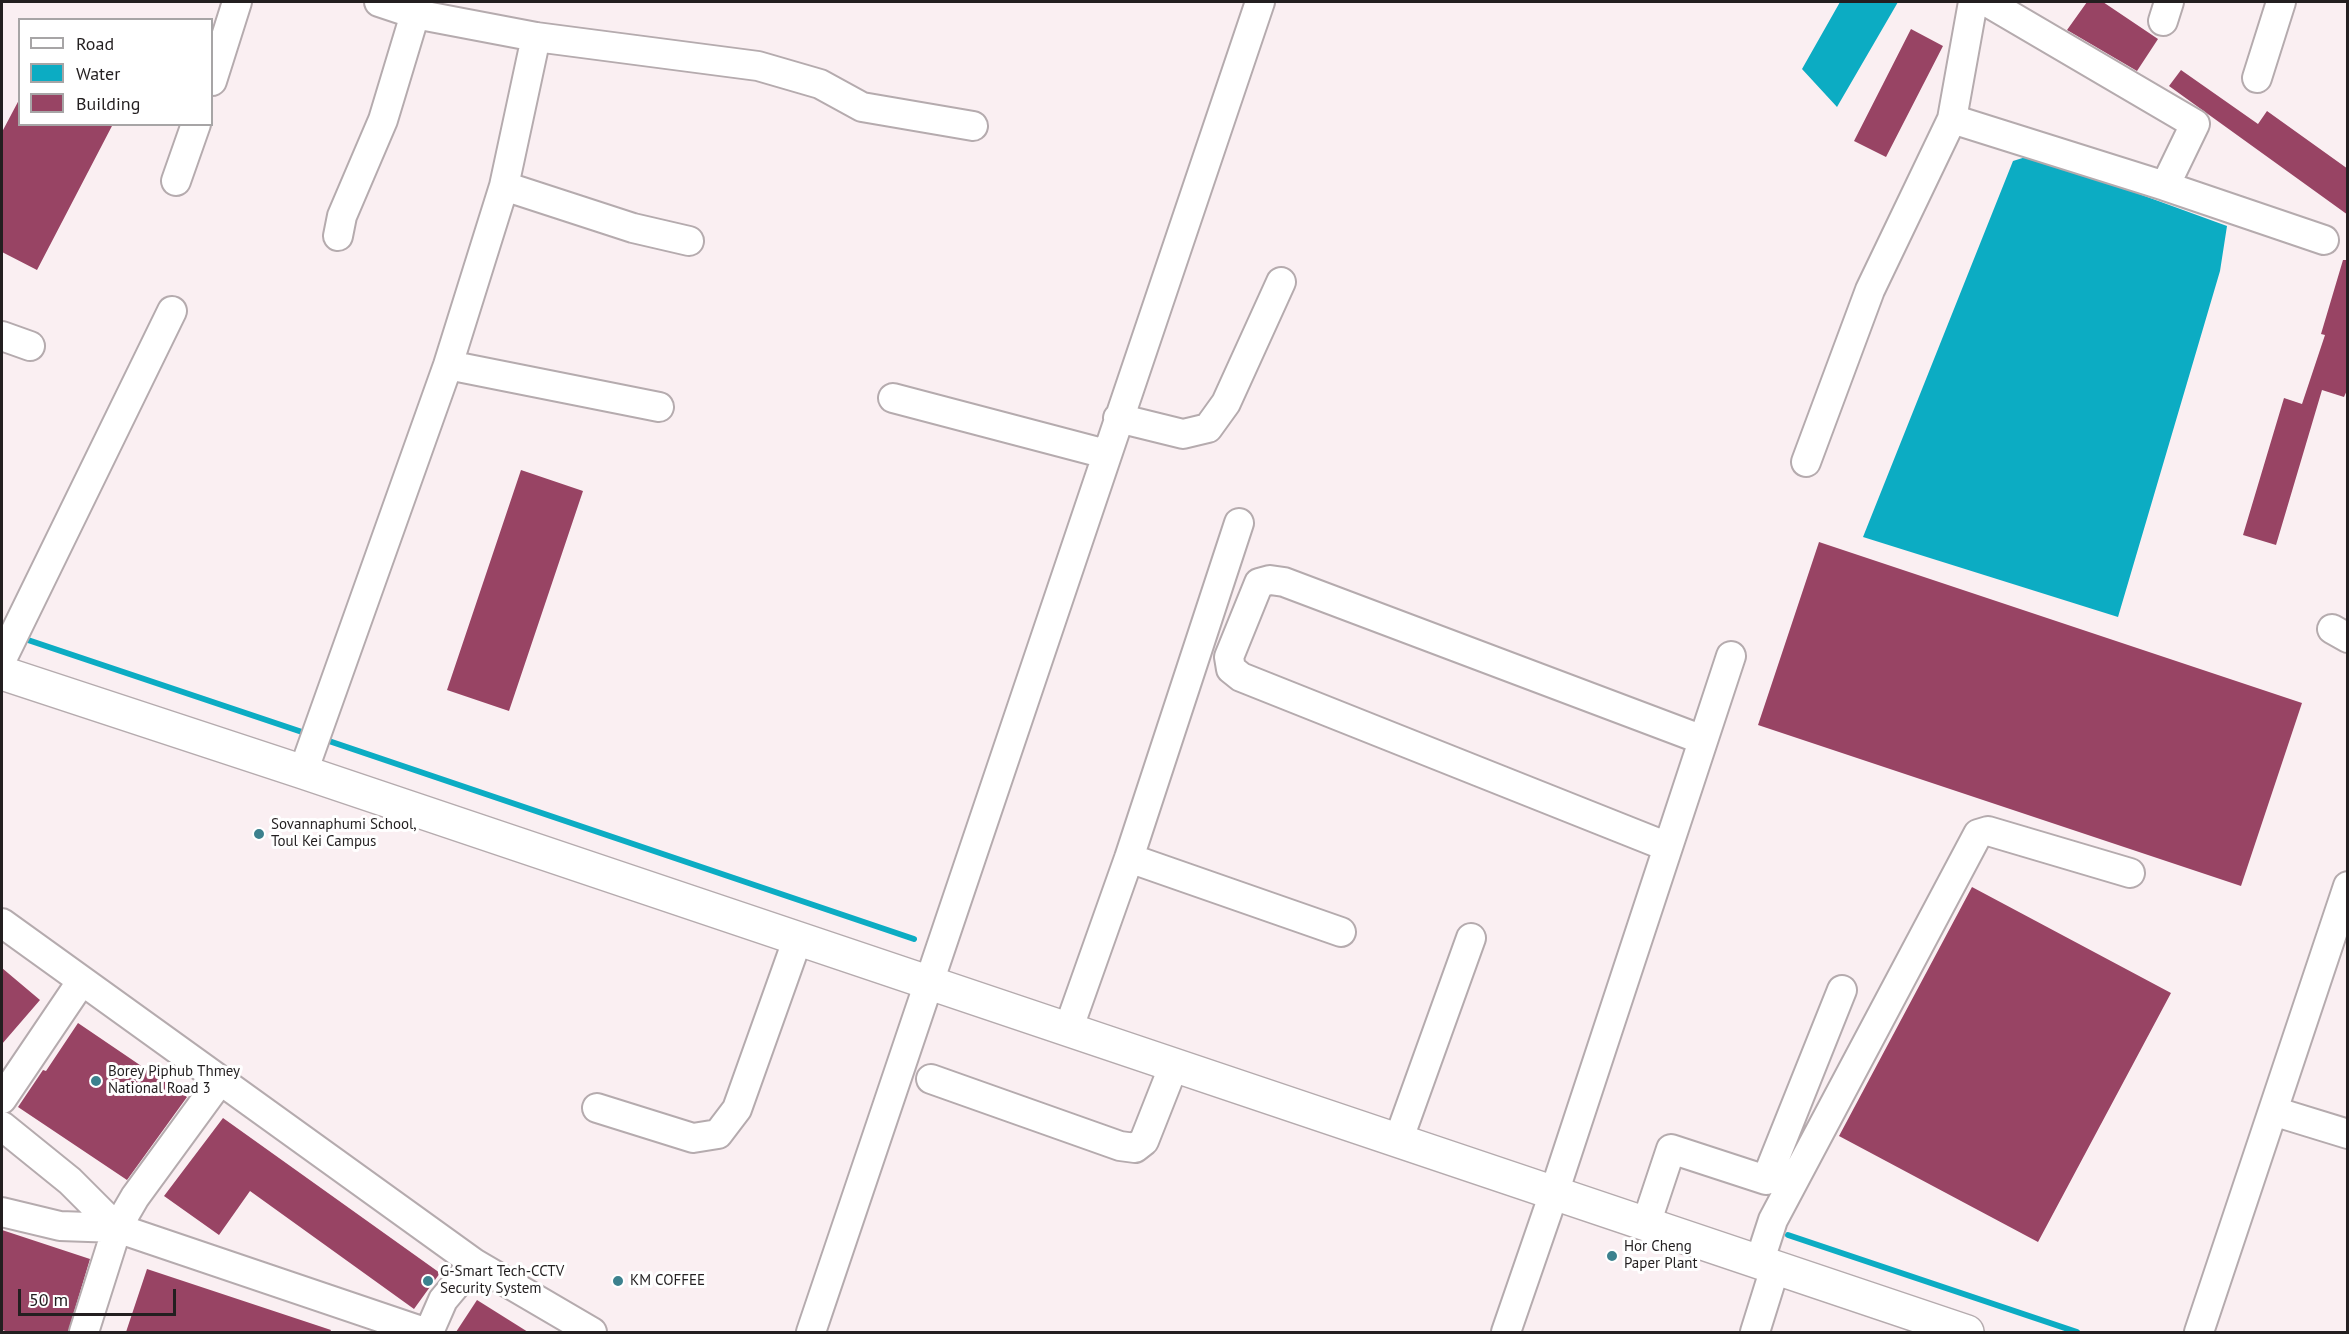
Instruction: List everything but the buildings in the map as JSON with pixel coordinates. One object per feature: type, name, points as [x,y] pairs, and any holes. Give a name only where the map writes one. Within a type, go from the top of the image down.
[{"type":"main road","points":[[2,673],[312,748],[798,938],[1967,1332]]},
{"type":"street","points":[[213,78],[237,2]]},
{"type":"street","points":[[379,2],[415,14],[536,37],[758,66],[820,84],[862,107],[973,126]]},
{"type":"street","points":[[811,1332],[1260,2]]},
{"type":"street","points":[[1806,462],[1870,290],[1952,119],[1973,2]]},
{"type":"street","points":[[1987,2],[2195,124],[2165,186]]},
{"type":"street","points":[[2257,78],[2281,2]]},
{"type":"street","points":[[338,236],[342,216],[383,120],[415,14]]},
{"type":"street","points":[[312,748],[448,365],[504,186],[536,37]]},
{"type":"street","points":[[1952,119],[2165,186],[2324,240]]},
{"type":"street","points":[[176,180],[195,126]]},
{"type":"street","points":[[504,186],[633,228],[689,241]]},
{"type":"street","points":[[1118,418],[1183,434],[1208,428],[1226,403],[1281,282]]},
{"type":"street","points":[[2,659],[172,311]]},
{"type":"street","points":[[2,336],[30,346]]},
{"type":"street","points":[[448,365],[659,407]]},
{"type":"street","points":[[893,398],[1106,454]]},
{"type":"street","points":[[1068,1030],[1128,858],[1239,523]]},
{"type":"street","points":[[1668,848],[1241,676],[1231,669],[1229,657],[1258,583],[1270,580],[1284,582],[1703,740]]},
{"type":"street","points":[[1506,1332],[1731,656]]},
{"type":"street","points":[[1755,1332],[1773,1220],[1978,834],[1988,831],[2130,873]]},
{"type":"street","points":[[1128,858],[1341,932]]},
{"type":"street","points":[[2199,1332],[2348,886]]},
{"type":"street","points":[[2,923],[219,1082],[474,1263],[592,1332]]},
{"type":"street","points":[[597,1108],[693,1138],[718,1134],[737,1109],[798,938]]},
{"type":"street","points":[[1398,1140],[1471,938]]},
{"type":"street","points":[[2,1099],[81,982]]},
{"type":"street","points":[[1646,1224],[1671,1149],[1766,1180],[1842,990]]},
{"type":"street","points":[[932,1079],[1119,1146],[1135,1148],[1144,1141],[1174,1065]]},
{"type":"street","points":[[84,1332],[117,1228],[135,1197],[219,1082]]},
{"type":"street","points":[[2272,1111],[2348,1134]]},
{"type":"street","points":[[2,1126],[70,1181],[117,1228]]},
{"type":"street","points":[[2,1212],[60,1226],[117,1228],[424,1332]]},
{"type":"street","points":[[429,1332],[443,1300],[474,1263]]},
{"type":"water","points":[[1840,2],[1898,2],[1837,107],[1802,69]]},
{"type":"water","points":[[2032,155],[2227,226],[2220,271],[2118,617],[1863,537],[2013,161]]},
{"type":"waterway","points":[[22,638],[308,734]]},
{"type":"waterway","points":[[323,739],[914,939]]},
{"type":"waterway","points":[[1788,1235],[2077,1332]]},
{"type":"place","name":"Sovannaphumi School, Toul Kei Campus","points":[[259,834]]},
{"type":"place","name":"Borey Piphub Thmey National Road 3","points":[[96,1081]]},
{"type":"place","name":"Hor Cheng Paper Plant","points":[[1612,1256]]},
{"type":"place","name":"G-Smart Tech-CCTV Security System","points":[[428,1281]]},
{"type":"place","name":"KM COFFEE","points":[[618,1281]]}]
